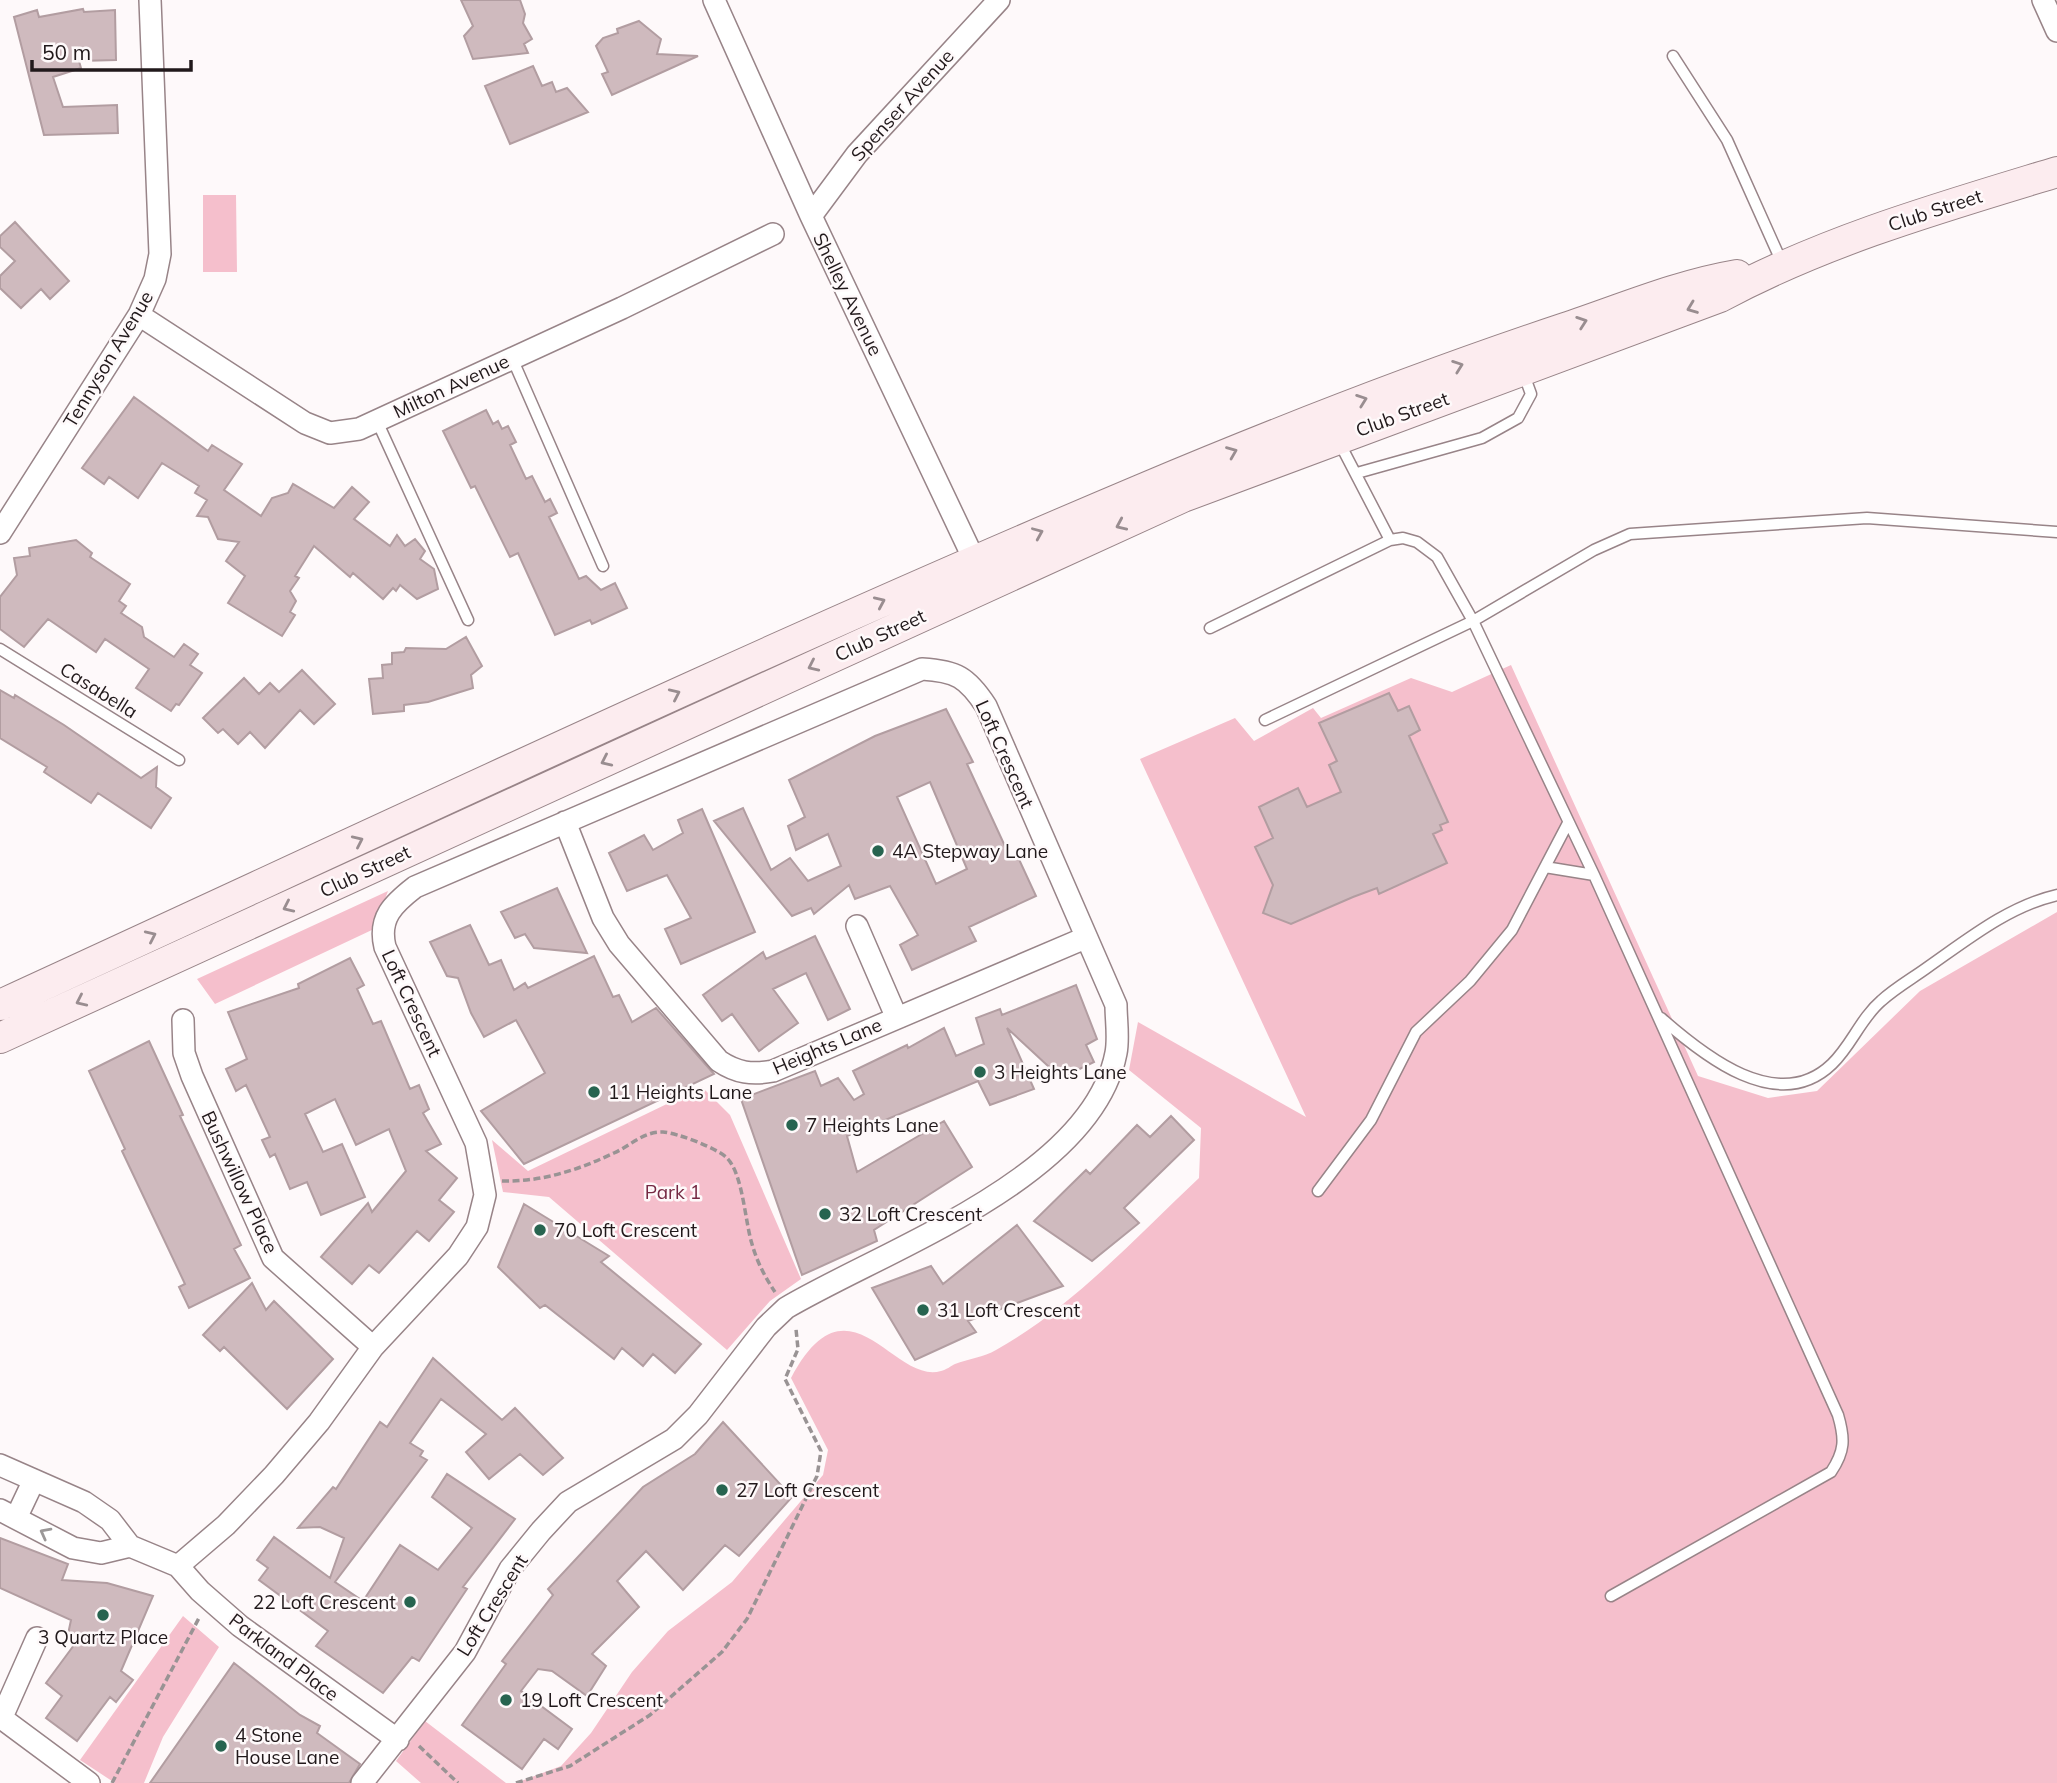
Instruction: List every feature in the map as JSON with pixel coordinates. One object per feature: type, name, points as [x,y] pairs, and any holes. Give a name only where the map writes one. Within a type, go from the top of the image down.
[{"type":"main road","name":"Club Street","points":[[1331,425],[1522,370],[1720,297],[1779,266],[1894,223],[2057,172]]},
{"type":"main road","name":"Club Street","points":[[0,1006],[729,670],[981,573],[1331,425],[1656,295],[1715,278],[1779,266]]},
{"type":"main road","name":"Club Street","points":[[0,1038],[981,573]]},
{"type":"street","name":"Tennyson Avenue","points":[[0,533],[139,315],[155,279],[160,254],[150,0]]},
{"type":"street","name":"Shelley Avenue","points":[[714,0],[811,216],[981,573]]},
{"type":"street","name":"Spenser Avenue","points":[[811,216],[857,154],[999,0]]},
{"type":"street","points":[[2043,0],[2057,32]]},
{"type":"street","name":"Milton Avenue","points":[[139,315],[305,424],[330,433],[345,432],[377,421],[773,234]]},
{"type":"street","name":"Loft Crescent","points":[[178,1566],[226,1525],[274,1475],[319,1422],[373,1347],[458,1256],[477,1227],[485,1195],[477,1143],[385,947],[381,932],[385,916],[398,900],[415,887],[922,669],[948,671],[972,685],[986,706],[1116,1005],[1116,1053],[1099,1097],[1069,1138],[970,1211],[786,1308],[766,1326],[698,1415],[674,1439],[568,1502],[510,1569],[465,1652],[362,1783]]},
{"type":"street","name":"Heights Lane","points":[[565,822],[603,918],[619,944],[719,1061],[731,1069],[753,1075],[773,1071],[896,1016],[1085,938]]},
{"type":"street","points":[[857,926],[896,1016]]},
{"type":"street","name":"Bushwillow Place","points":[[183,1020],[184,1054],[192,1076],[273,1258],[373,1347]]},
{"type":"street","points":[[0,1465],[84,1502],[110,1520],[130,1546],[178,1566]]},
{"type":"street","points":[[34,1480],[8,1514],[73,1548],[101,1553],[130,1546]]},
{"type":"street","name":"Parkland Place","points":[[178,1566],[209,1599],[240,1626],[401,1736]]},
{"type":"street","points":[[37,1638],[1,1717],[89,1783]]},
{"type":"lane","points":[[1673,55],[1727,140],[1779,266]]},
{"type":"lane","points":[[512,358],[603,566]]},
{"type":"lane","points":[[1357,473],[1482,438],[1518,418],[1531,394],[1522,370]]},
{"type":"lane","points":[[377,421],[468,620]]},
{"type":"lane","points":[[1331,425],[1390,540]]},
{"type":"lane","points":[[1265,720],[1473,621],[1594,550],[1630,534],[1867,518],[2057,532]]},
{"type":"lane","points":[[1210,628],[1390,540],[1403,538],[1417,542],[1437,556],[1473,621],[1594,875],[1838,1415],[1844,1438],[1842,1456],[1831,1472],[1611,1596]]},
{"type":"lane","name":"Casabella","points":[[0,649],[179,760]]},
{"type":"lane","points":[[1318,1191],[1371,1120],[1409,1041],[1470,981],[1495,952],[1521,914],[1568,823]]},
{"type":"lane","points":[[1545,867],[1594,875]]},
{"type":"lane","points":[[1656,1014],[1697,1049],[1727,1068],[1758,1079],[1790,1084],[1815,1078],[1840,1057],[1880,1002],[1966,940],[2019,908],[2057,895]]},
{"type":"path","points":[[112,1783],[209,1599]]},
{"type":"path","points":[[401,1736],[458,1783]]},
{"type":"green space","points":[[203,195],[236,195],[237,272],[203,272]]},
{"type":"green space","points":[[1511,665],[1698,1076],[1768,1098],[1817,1091],[1920,991],[2057,912],[2057,1783],[516,1783],[561,1766],[591,1733],[632,1672],[668,1631],[732,1582],[823,1475],[828,1450],[791,1378],[812,1347],[832,1333],[851,1332],[870,1339],[905,1363],[923,1371],[943,1370],[991,1352],[1024,1333],[1077,1293],[1199,1178],[1201,1128],[1129,1070],[1138,1022],[1306,1117],[1140,759],[1235,718],[1254,741],[1313,708],[1321,718],[1411,678],[1452,692]]},
{"type":"green space","points":[[388,891],[374,929],[215,1004],[197,979]]},
{"type":"green space","name":"Park 1","points":[[702,1087],[730,1115],[801,1279],[770,1301],[727,1350],[549,1197],[503,1192],[492,1140],[528,1171]]},
{"type":"green space","points":[[183,1616],[219,1647],[163,1737],[144,1783],[115,1783],[80,1760]]},
{"type":"green space","points":[[425,1721],[506,1783],[421,1783],[396,1761]]},
{"type":"building","points":[[461,0],[520,0],[525,14],[523,23],[532,39],[524,44],[528,53],[473,59],[464,36],[473,26]]},
{"type":"building","points":[[83,9],[84,12],[115,10],[116,60],[79,61],[81,68],[53,77],[63,107],[117,105],[118,133],[44,135],[14,17],[37,10],[39,17]]},
{"type":"building","points":[[639,21],[661,39],[657,54],[698,56],[612,95],[602,74],[608,72],[596,46],[603,38],[618,33],[617,29]]},
{"type":"building","points":[[533,66],[542,86],[552,82],[556,92],[567,88],[588,112],[510,144],[485,86]]},
{"type":"building","points":[[15,222],[69,281],[50,299],[41,289],[21,308],[0,288],[0,276],[15,261],[0,247],[0,236]]},
{"type":"building","points":[[134,397],[208,451],[212,445],[242,464],[224,490],[261,516],[272,498],[288,493],[293,484],[334,508],[352,487],[369,502],[354,519],[390,546],[397,535],[405,546],[415,539],[425,551],[420,559],[434,569],[438,589],[417,599],[400,585],[396,591],[393,588],[383,599],[353,573],[350,577],[314,546],[295,576],[299,578],[290,591],[296,601],[290,612],[295,615],[282,636],[228,603],[245,576],[226,561],[239,542],[218,539],[208,517],[197,516],[207,500],[195,493],[199,486],[162,463],[138,498],[109,477],[104,484],[82,468]]},
{"type":"building","points":[[486,410],[493,424],[498,421],[502,429],[508,426],[516,442],[510,445],[526,479],[532,476],[545,502],[550,499],[557,513],[549,517],[579,579],[586,576],[601,590],[615,583],[627,608],[592,624],[590,620],[555,635],[518,553],[510,557],[475,486],[471,488],[443,431]]},
{"type":"building","points":[[76,540],[92,553],[90,557],[130,584],[119,601],[126,606],[121,613],[142,627],[144,637],[174,657],[184,644],[198,654],[190,665],[202,673],[179,705],[176,704],[171,711],[136,688],[149,669],[105,639],[96,652],[48,619],[24,647],[0,629],[0,597],[17,575],[14,558],[30,556],[29,548]]},
{"type":"building","points":[[466,637],[482,666],[471,675],[473,688],[428,702],[404,705],[404,711],[373,714],[369,679],[383,678],[382,665],[392,664],[392,653],[404,652],[406,648],[446,649]]},
{"type":"building","points":[[302,670],[335,704],[314,724],[300,710],[265,748],[250,732],[238,744],[223,729],[218,733],[203,718],[244,678],[259,694],[270,683],[279,692]]},
{"type":"building","points":[[0,690],[14,698],[15,695],[64,725],[141,778],[157,767],[156,787],[171,798],[151,828],[98,793],[91,803],[44,772],[47,767],[0,738]]},
{"type":"building","points":[[1389,693],[1398,711],[1409,706],[1420,730],[1409,736],[1448,822],[1440,825],[1442,830],[1433,834],[1447,863],[1379,894],[1377,888],[1291,924],[1263,913],[1273,885],[1255,847],[1273,838],[1259,807],[1298,788],[1307,807],[1341,792],[1329,765],[1337,761],[1319,723]]},
{"type":"building","points":[[946,709],[973,762],[967,764],[1010,857],[1017,855],[1036,896],[969,927],[976,941],[912,970],[900,945],[918,935],[890,886],[855,899],[849,885],[814,914],[811,908],[792,916],[714,821],[743,808],[771,870],[790,858],[808,881],[841,866],[828,834],[796,850],[788,826],[805,817],[789,780],[875,736]],"holes":[[[930,782],[967,869],[936,884],[897,797]]]},
{"type":"building","points":[[702,809],[755,932],[681,964],[665,929],[691,918],[667,875],[627,891],[609,853],[644,835],[653,850],[683,833],[678,820]]},
{"type":"building","points":[[557,888],[587,953],[534,948],[525,934],[515,938],[501,912]]},
{"type":"building","points":[[470,925],[489,965],[501,960],[514,990],[525,983],[528,988],[594,956],[613,997],[619,995],[632,1022],[656,1008],[714,1074],[524,1164],[481,1111],[545,1073],[516,1020],[484,1037],[471,1013],[458,978],[447,976],[430,942]]},
{"type":"building","points":[[815,936],[850,1009],[828,1020],[806,973],[773,989],[798,1023],[759,1051],[732,1014],[722,1021],[703,995],[763,952],[766,959]]},
{"type":"building","points":[[350,958],[364,985],[357,989],[373,1024],[381,1021],[410,1089],[419,1085],[429,1109],[423,1113],[441,1144],[426,1151],[457,1178],[439,1200],[454,1212],[429,1241],[417,1231],[379,1273],[369,1265],[352,1284],[321,1257],[368,1203],[372,1212],[406,1171],[389,1129],[356,1145],[335,1099],[305,1114],[323,1152],[342,1144],[365,1197],[321,1215],[307,1182],[290,1189],[275,1154],[270,1157],[262,1140],[270,1137],[246,1085],[236,1091],[226,1069],[247,1059],[228,1012],[299,988],[298,984]]},
{"type":"building","points":[[1076,985],[1097,1039],[1086,1045],[1094,1062],[1061,1078],[1007,1028],[1034,1089],[990,1105],[978,1081],[847,1136],[857,1172],[944,1121],[972,1167],[874,1230],[877,1241],[802,1275],[741,1099],[815,1071],[821,1086],[838,1078],[854,1100],[864,1094],[853,1071],[907,1045],[908,1048],[944,1028],[956,1056],[984,1044],[976,1018],[1000,1009],[1002,1015]]},
{"type":"building","points":[[149,1041],[183,1115],[180,1116],[241,1245],[234,1249],[250,1278],[189,1308],[179,1287],[185,1284],[122,1151],[125,1149],[89,1071]]},
{"type":"building","points":[[1171,1116],[1194,1140],[1124,1208],[1139,1223],[1092,1261],[1034,1221],[1086,1170],[1090,1174],[1137,1125],[1150,1137]]},
{"type":"building","points":[[524,1204],[609,1256],[601,1262],[701,1344],[675,1373],[653,1354],[643,1366],[622,1348],[614,1359],[545,1305],[540,1308],[498,1267]]},
{"type":"building","points":[[1017,1225],[1063,1286],[968,1321],[976,1332],[915,1360],[872,1288],[931,1266],[943,1284]]},
{"type":"building","points":[[252,1283],[266,1310],[274,1301],[333,1359],[287,1409],[224,1347],[220,1351],[203,1335]]},
{"type":"building","points":[[433,1358],[502,1420],[515,1408],[563,1458],[543,1475],[520,1454],[489,1479],[466,1452],[486,1434],[441,1399],[410,1443],[423,1451],[420,1456],[427,1460],[335,1582],[363,1601],[400,1545],[438,1570],[472,1528],[432,1497],[447,1474],[515,1519],[463,1587],[467,1589],[419,1661],[412,1657],[383,1693],[316,1646],[328,1631],[259,1580],[268,1568],[257,1560],[274,1537],[330,1578],[344,1538],[320,1527],[298,1528],[333,1487],[336,1489],[380,1422],[387,1427]]},
{"type":"building","points":[[723,1422],[792,1497],[739,1556],[725,1545],[683,1590],[646,1551],[617,1581],[639,1607],[592,1654],[606,1666],[587,1696],[552,1671],[538,1669],[521,1691],[572,1729],[558,1749],[544,1739],[522,1769],[462,1725],[506,1664],[502,1661],[553,1595],[548,1589],[643,1487],[695,1454]]},
{"type":"building","points":[[0,1538],[68,1564],[62,1580],[107,1583],[153,1596],[121,1671],[133,1680],[116,1702],[110,1697],[77,1741],[46,1718],[62,1696],[46,1683],[77,1641],[67,1639],[71,1620],[0,1588]]},
{"type":"building","name":"4 Stone House Lane","points":[[234,1663],[300,1715],[320,1726],[317,1733],[360,1764],[349,1783],[150,1783]]},
{"type":"place","name":"4A Stepway Lane","points":[[878,851]]},
{"type":"place","name":"3 Heights Lane","points":[[980,1072]]},
{"type":"place","name":"11 Heights Lane","points":[[594,1092]]},
{"type":"place","name":"7 Heights Lane","points":[[792,1125]]},
{"type":"place","name":"32 Loft Crescent","points":[[825,1214]]},
{"type":"place","name":"70 Loft Crescent","points":[[540,1230]]},
{"type":"place","name":"31 Loft Crescent","points":[[923,1310]]},
{"type":"place","name":"27 Loft Crescent","points":[[722,1490]]},
{"type":"place","name":"22 Loft Crescent","points":[[410,1602]]},
{"type":"place","name":"3 Quartz Place","points":[[103,1615]]},
{"type":"place","name":"19 Loft Crescent","points":[[506,1700]]},
{"type":"place","name":"4 Stone House Lane","points":[[221,1746]]}]
